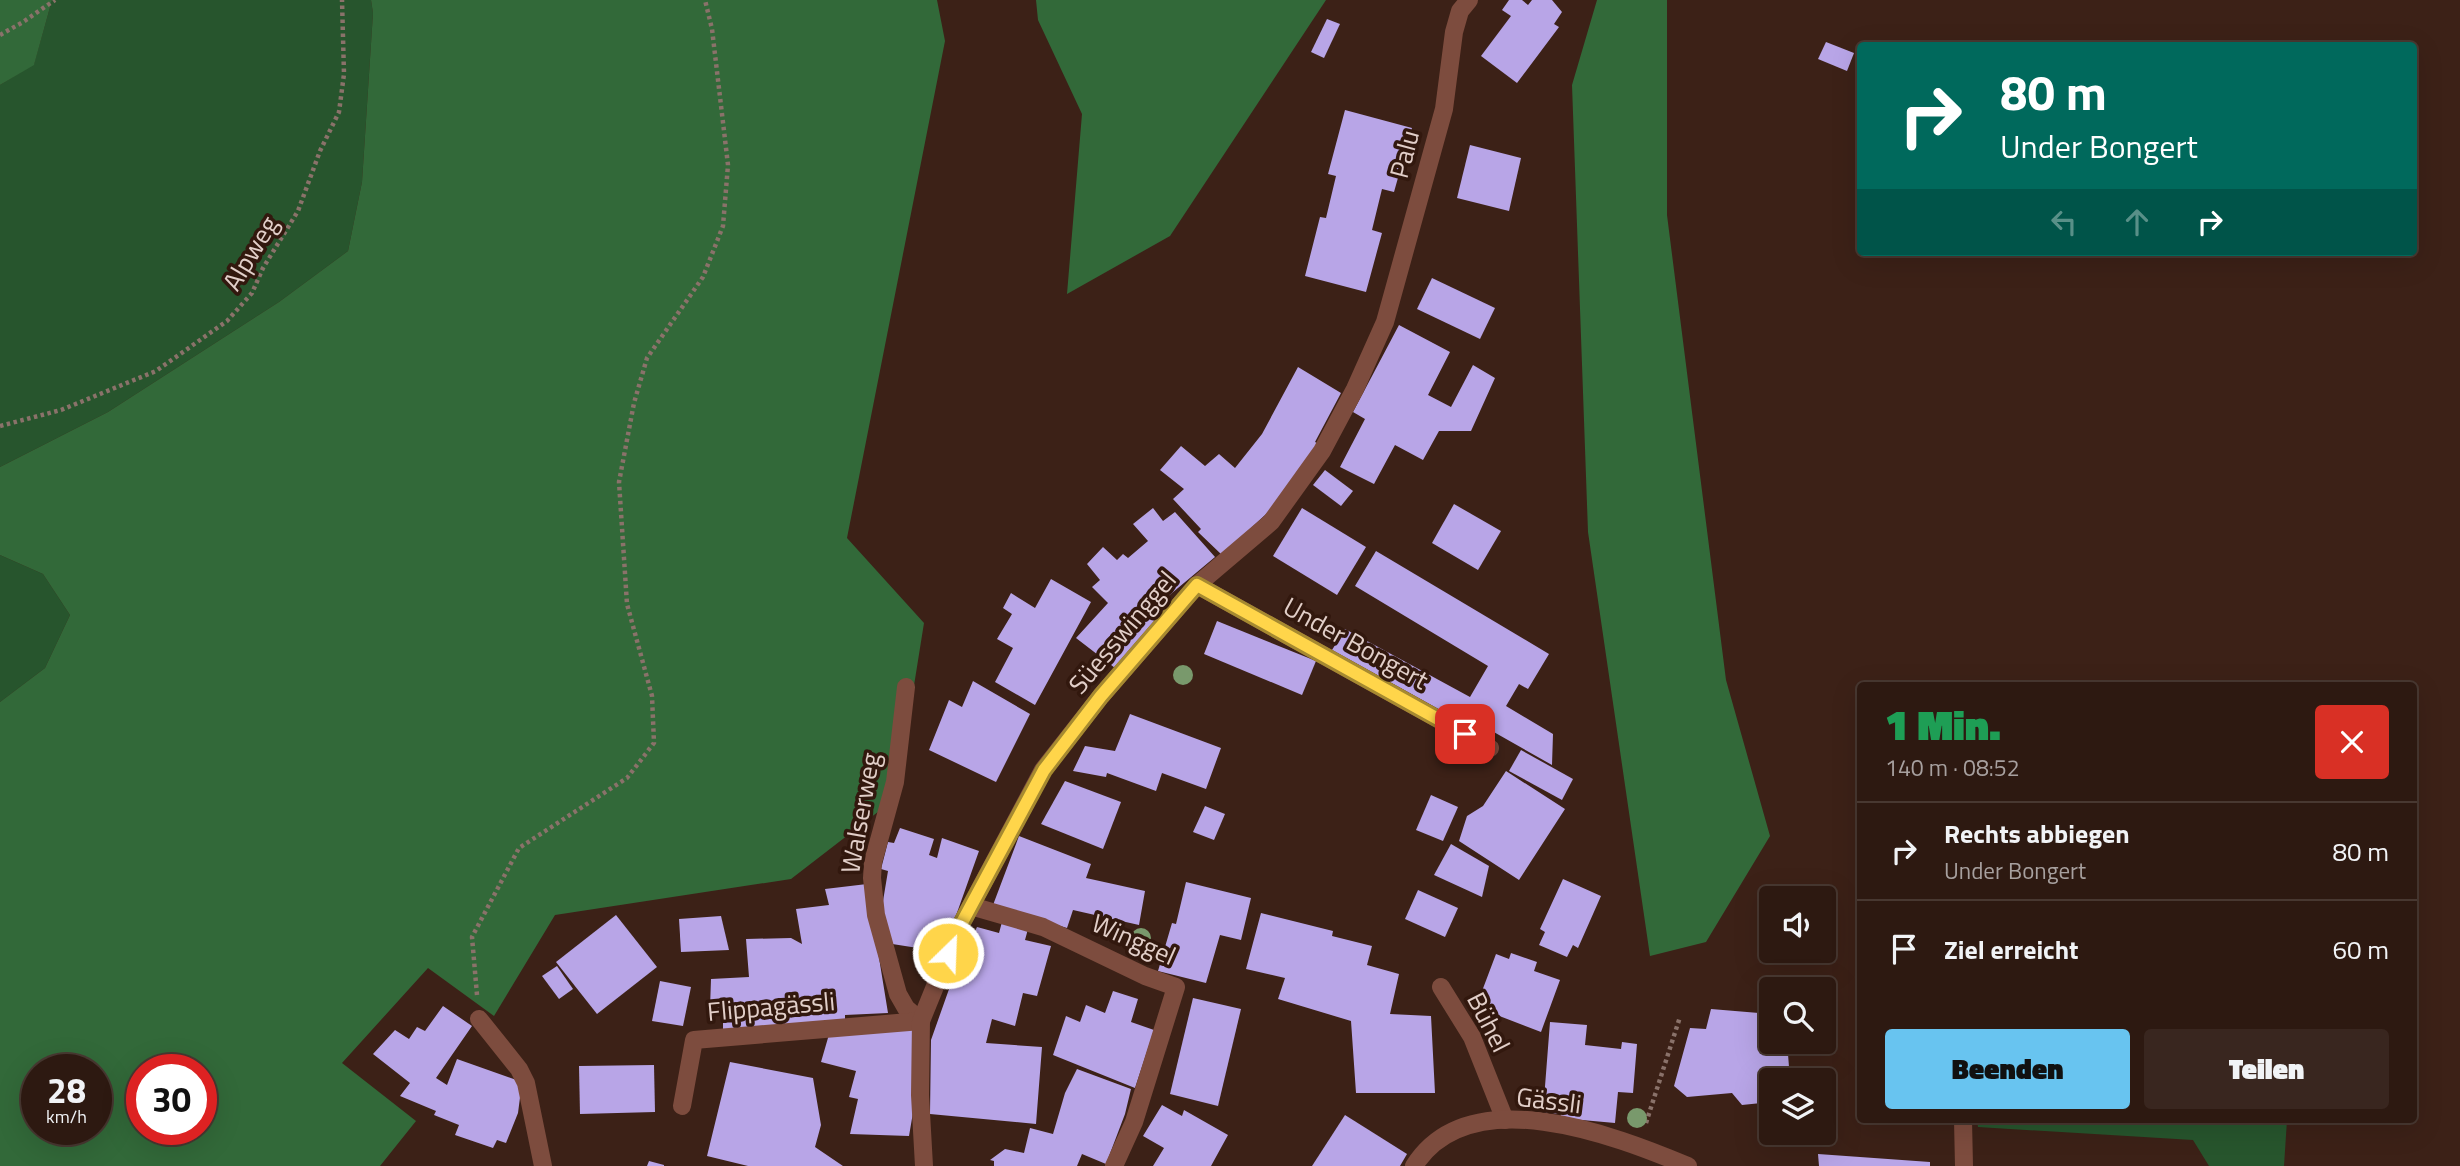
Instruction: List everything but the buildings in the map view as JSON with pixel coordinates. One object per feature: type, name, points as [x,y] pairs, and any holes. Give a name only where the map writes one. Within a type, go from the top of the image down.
[{"type":"street","name":"Palu","points":[[1385,322],[1444,109],[1454,32],[1460,12],[1469,0]]},
{"type":"street","name":"Süesswinggel","points":[[924,1166],[920,1095],[921,1021],[958,930],[1044,770],[1101,696],[1197,585],[1271,522],[1322,451],[1355,389],[1385,322]]},
{"type":"street","name":"Under Bongert","points":[[1197,585],[1490,748]]},
{"type":"street","name":"Walserweg","points":[[906,687],[895,782],[873,862],[872,878],[876,915],[898,994],[906,1008],[921,1021]]},
{"type":"street","name":"Winggel","points":[[971,906],[1043,927],[1145,976],[1176,987],[1134,1122],[1114,1166]]},
{"type":"street","name":"Bühel","points":[[1441,987],[1472,1037],[1505,1120]]},
{"type":"street","points":[[479,1019],[519,1069],[526,1083],[544,1166]]},
{"type":"street","name":"Flippagässli","points":[[682,1106],[694,1040],[921,1021]]},
{"type":"street","name":"Gässli","points":[[1414,1166],[1434,1142],[1448,1132],[1475,1124],[1505,1120],[1533,1120],[1604,1134],[1688,1166]]},
{"type":"street","points":[[1963,1123],[1964,1166]]},
{"type":"path","points":[[0,35],[55,0]]},
{"type":"path","name":"Alpweg","points":[[0,426],[61,410],[156,371],[227,321],[251,293],[298,211],[320,151],[339,112],[344,74],[342,0]]},
{"type":"path","points":[[479,1019],[472,937],[519,848],[627,778],[654,743],[652,696],[627,604],[619,482],[634,403],[647,358],[703,277],[723,226],[728,165],[712,29],[705,0]]},
{"type":"path","points":[[1639,1146],[1680,1017]]},
{"type":"green space","points":[[0,0],[52,0],[34,65],[0,85]]},
{"type":"green space","points":[[52,0],[371,0],[373,13],[362,182],[348,251],[279,302],[108,412],[0,467],[0,85],[34,64]]},
{"type":"green space","points":[[371,0],[937,0],[945,41],[847,538],[924,623],[896,798],[791,879],[555,915],[494,1016],[428,968],[342,1063],[416,1121],[380,1166],[0,1166],[0,702],[45,668],[70,615],[43,574],[0,555],[0,467],[108,412],[279,302],[348,251],[362,182],[373,13]]},
{"type":"green space","points":[[1036,0],[1326,0],[1170,236],[1067,294],[1082,114],[1038,20]]},
{"type":"green space","points":[[1597,0],[1667,0],[1667,215],[1726,680],[1770,836],[1706,942],[1650,956],[1588,532],[1572,85]]},
{"type":"green space","points":[[0,555],[43,574],[70,615],[45,668],[0,702]]},
{"type":"green space","points":[[1977,1123],[2287,1123],[2284,1166],[2209,1166],[2193,1140],[1978,1127]]},
{"type":"route","points":[[948,953],[1044,770],[1101,696],[1197,585],[1465,734]]}]
